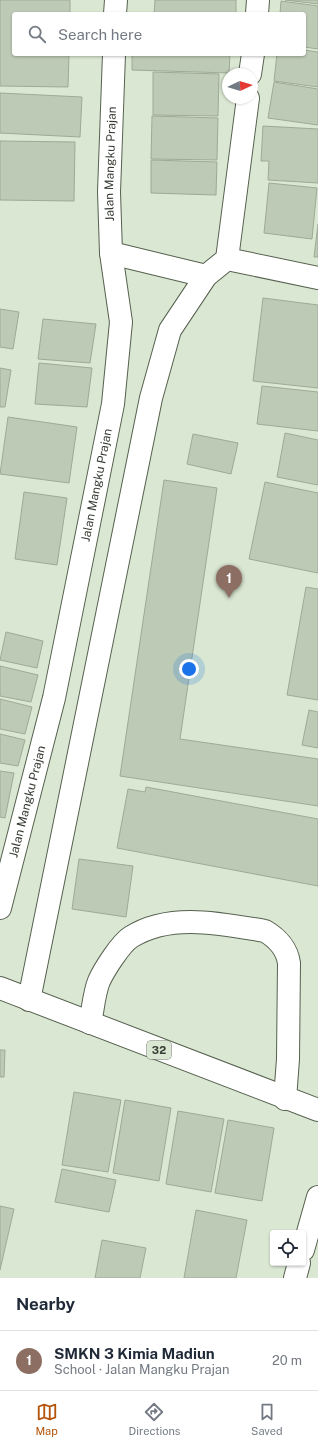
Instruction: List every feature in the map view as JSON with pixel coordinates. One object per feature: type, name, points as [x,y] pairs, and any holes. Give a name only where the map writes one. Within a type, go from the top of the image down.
[{"type":"main road","points":[[115,12],[116,0]]},
{"type":"main road","points":[[257,12],[258,0]]},
{"type":"main road","name":"Jalan Mangku Prajan","points":[[0,908],[54,698],[113,404],[121,322],[111,253],[109,192],[114,56]]},
{"type":"main road","points":[[251,68],[252,56]]},
{"type":"main road","points":[[29,1000],[151,398],[170,330],[206,276],[227,259],[247,104]]},
{"type":"main road","points":[[111,253],[206,276]]},
{"type":"main road","points":[[227,259],[318,278]]},
{"type":"main road","points":[[90,1023],[99,981],[122,944],[130,937],[151,928],[196,922],[209,922],[265,931],[273,935],[281,945],[286,953],[289,963],[288,1059],[285,1099]]},
{"type":"main road","name":"32","points":[[0,988],[285,1099],[318,1110]]},
{"type":"main road","points":[[306,1239],[318,1197]]},
{"type":"main road","points":[[295,1278],[298,1266]]},
{"type":"building","points":[[0,0],[70,0],[70,12],[12,12],[12,56],[69,56],[68,87],[0,86]]},
{"type":"building","points":[[155,0],[236,0],[236,12],[154,12]]},
{"type":"building","points":[[285,0],[318,0],[318,4]]},
{"type":"building","points":[[281,1],[318,6],[318,49],[306,47],[306,12],[280,12]]},
{"type":"building","points":[[306,50],[318,52],[318,87],[274,81],[277,56],[306,56]]},
{"type":"building","points":[[132,56],[230,56],[229,68],[222,68],[222,73],[132,70]]},
{"type":"building","points":[[153,72],[219,74],[218,116],[153,115]]},
{"type":"building","points":[[274,82],[318,89],[318,125],[268,118]]},
{"type":"building","points":[[0,93],[82,97],[80,137],[0,133]]},
{"type":"building","points":[[152,116],[218,118],[217,160],[151,159]]},
{"type":"building","points":[[263,126],[318,129],[318,183],[268,180],[269,161],[261,161]]},
{"type":"building","points":[[0,141],[75,142],[74,201],[0,200]]},
{"type":"building","points":[[151,160],[217,162],[216,195],[151,193]]},
{"type":"building","points":[[269,183],[317,188],[312,239],[264,233]]},
{"type":"building","points":[[318,224],[318,257],[314,257]]},
{"type":"building","points":[[263,298],[318,305],[318,388],[253,381]]},
{"type":"building","points":[[0,309],[19,312],[13,349],[0,347]]},
{"type":"building","points":[[43,319],[96,324],[90,363],[38,359]]},
{"type":"building","points":[[39,363],[92,368],[87,407],[35,404]]},
{"type":"building","points":[[0,368],[11,370],[5,407],[0,407]]},
{"type":"building","points":[[262,386],[318,392],[318,431],[257,424]]},
{"type":"building","points":[[8,417],[77,427],[69,483],[0,474]]},
{"type":"building","points":[[285,433],[318,440],[318,485],[277,477]]},
{"type":"building","points":[[193,434],[238,443],[231,474],[187,464]]},
{"type":"building","points":[[164,480],[217,488],[180,739],[318,759],[318,806],[120,776]]},
{"type":"building","points":[[265,482],[318,493],[318,573],[249,559]]},
{"type":"building","points":[[24,492],[67,498],[57,565],[15,559]]},
{"type":"building","points":[[306,587],[318,589],[318,700],[287,695]]},
{"type":"building","points":[[6,632],[43,641],[37,668],[0,660]]},
{"type":"building","points":[[0,666],[38,675],[31,702],[0,696]]},
{"type":"building","points":[[0,699],[32,707],[25,734],[0,729]]},
{"type":"building","points":[[309,710],[318,712],[318,748],[302,745]]},
{"type":"building","points":[[0,734],[25,740],[18,766],[0,763]]},
{"type":"building","points":[[0,771],[14,773],[5,818],[0,817]]},
{"type":"building","points":[[146,787],[318,819],[318,886],[117,848],[128,789],[145,792]]},
{"type":"building","points":[[79,859],[133,866],[126,917],[72,909]]},
{"type":"building","points":[[0,1050],[5,1050],[4,1077],[0,1077]]},
{"type":"building","points":[[74,1092],[121,1100],[108,1172],[62,1165]]},
{"type":"building","points":[[125,1100],[171,1108],[159,1181],[113,1173]]},
{"type":"building","points":[[178,1111],[224,1119],[211,1192],[166,1184]]},
{"type":"building","points":[[228,1120],[274,1128],[262,1201],[215,1193]]},
{"type":"building","points":[[62,1169],[116,1180],[109,1212],[55,1202]]},
{"type":"building","points":[[0,1206],[14,1209],[0,1270]]},
{"type":"building","points":[[196,1210],[247,1220],[236,1278],[184,1278]]},
{"type":"building","points":[[102,1240],[146,1248],[140,1278],[95,1278]]},
{"type":"place","name":"SMKN 3 Kimia Madiun","points":[[229,598]]}]
